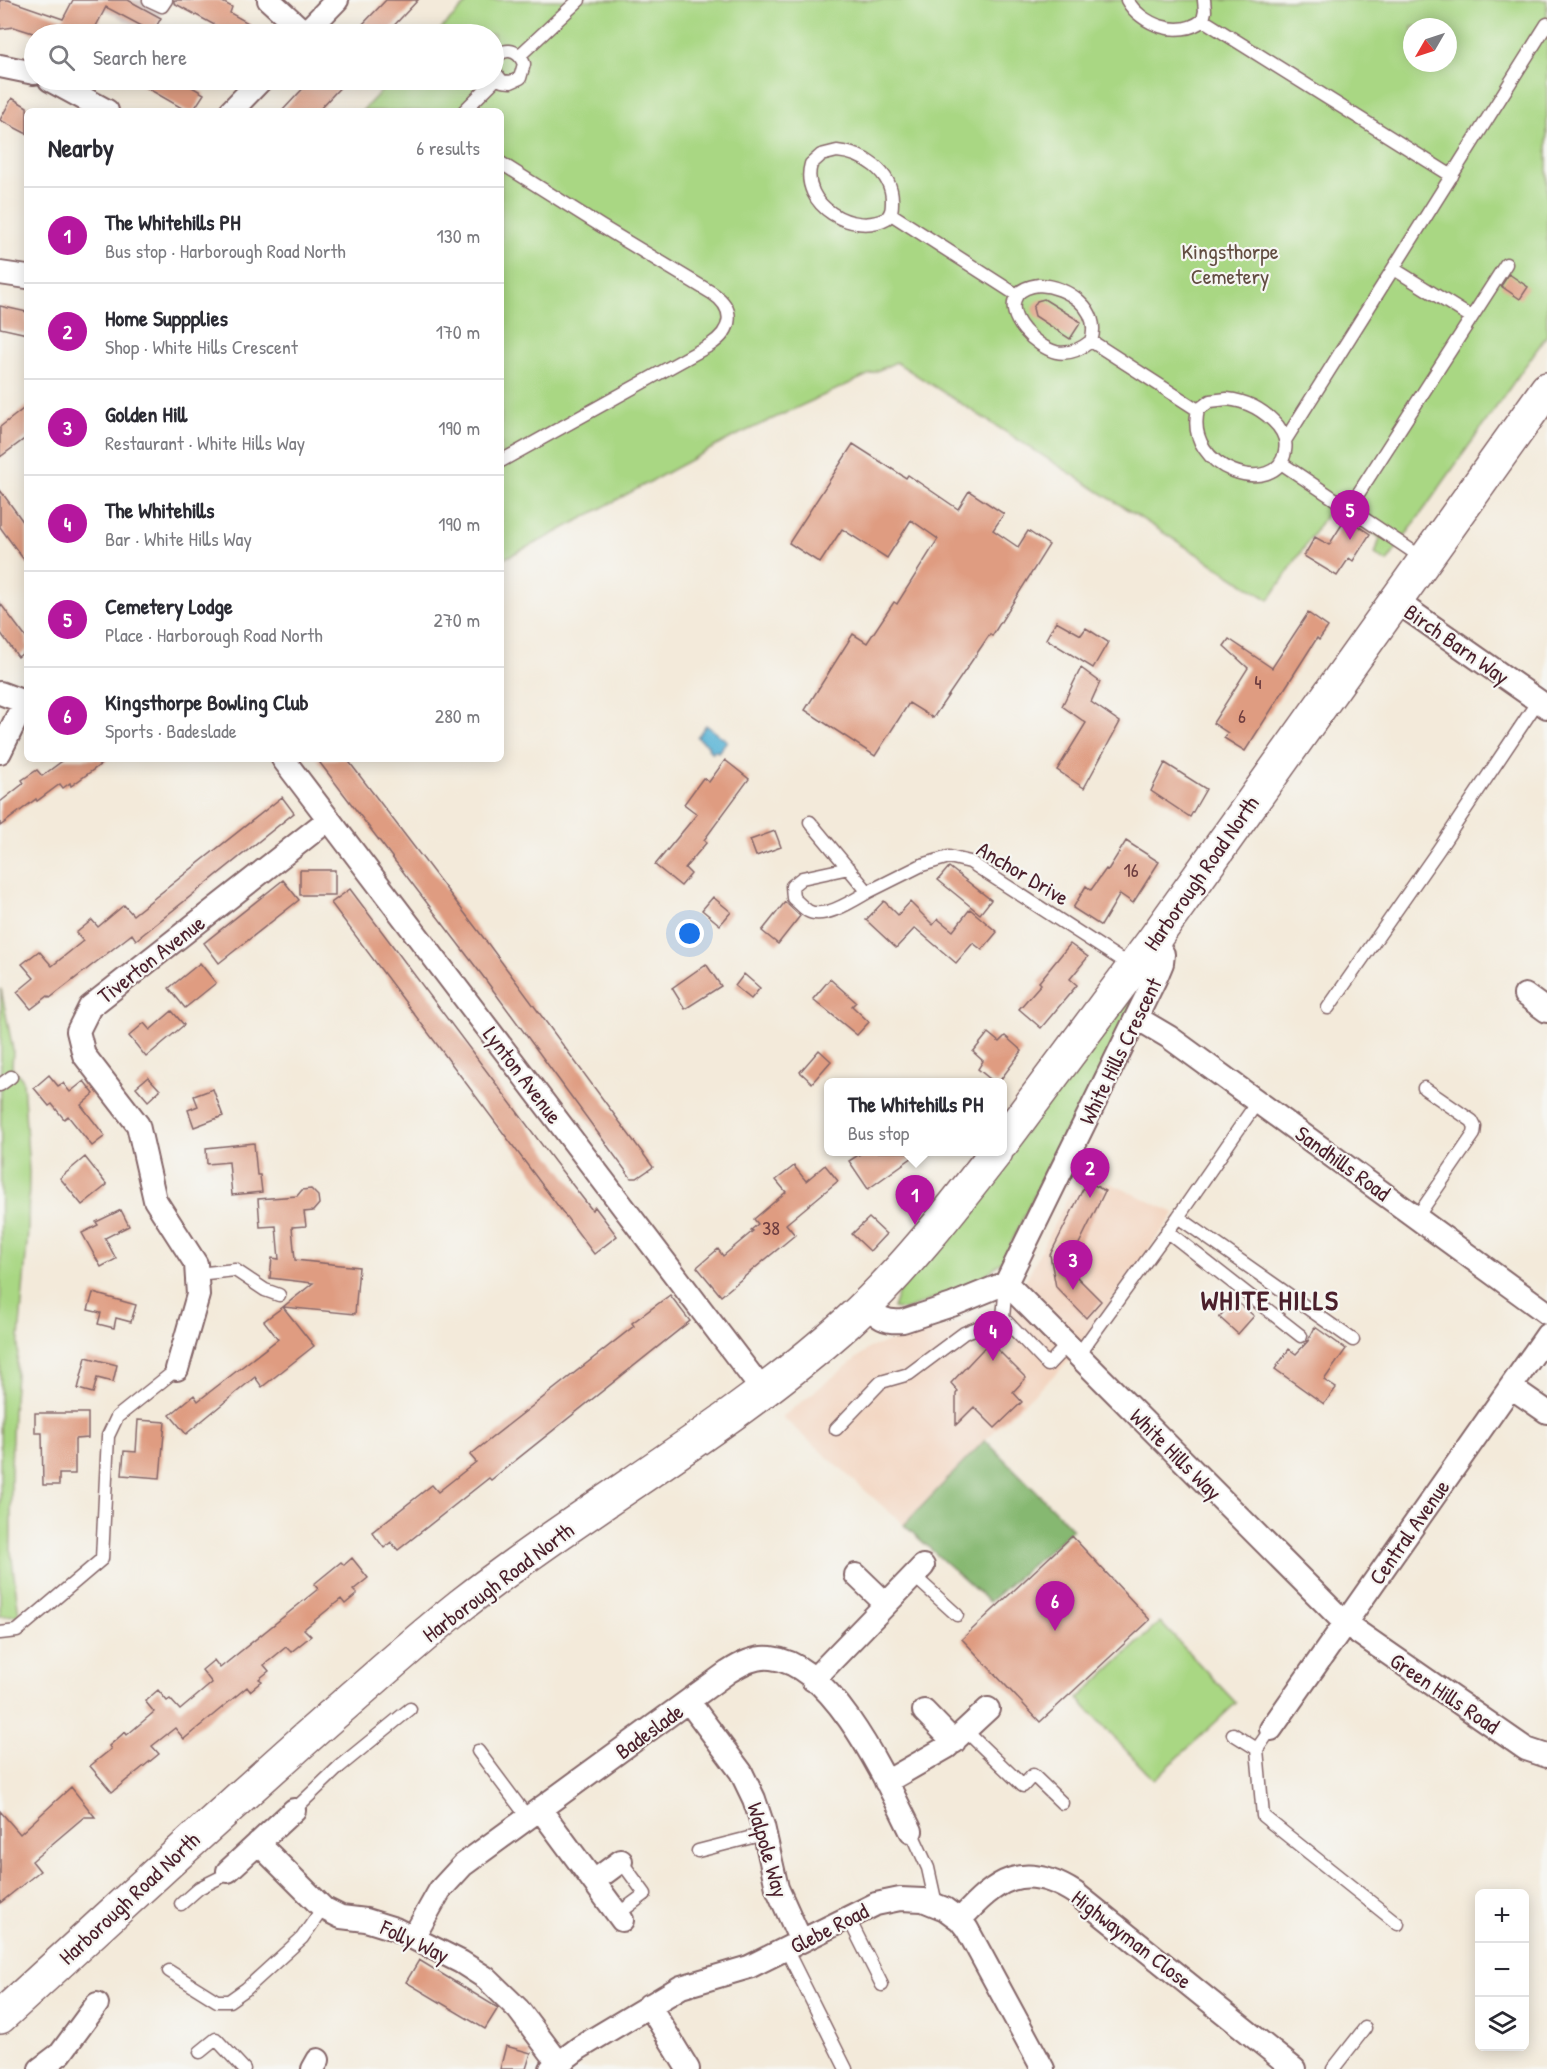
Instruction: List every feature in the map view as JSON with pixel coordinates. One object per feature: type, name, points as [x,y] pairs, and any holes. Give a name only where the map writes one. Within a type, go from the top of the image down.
[{"type":"highway","name":"Harborough Road North","points":[[1007,1136],[1134,968],[1547,389]]},
{"type":"highway","name":"Harborough Road North","points":[[0,2017],[238,1798],[441,1622],[505,1573],[672,1458],[812,1353],[865,1305],[914,1253],[993,1156]]},
{"type":"street","points":[[269,0],[294,24]]},
{"type":"street","points":[[315,24],[338,0]]},
{"type":"street","points":[[0,66],[24,69]]},
{"type":"street","points":[[68,90],[101,108]]},
{"type":"street","points":[[234,108],[251,90]]},
{"type":"street","points":[[0,273],[24,277]]},
{"type":"street","name":"Birch Barn Way","points":[[1395,601],[1542,704]]},
{"type":"street","points":[[0,693],[24,703]]},
{"type":"street","points":[[0,752],[24,705]]},
{"type":"street","name":"Lynton Avenue","points":[[285,762],[763,1391]]},
{"type":"street","name":"Tiverton Avenue","points":[[177,1369],[198,1295],[196,1264],[155,1200],[138,1125],[84,1055],[78,1031],[90,1007],[329,819]]},
{"type":"street","name":"White Hills Crescent","points":[[1006,1283],[1137,1018],[1163,958],[1160,949],[1153,941]]},
{"type":"street","points":[[1526,995],[1547,1011]]},
{"type":"street","name":"Sandhills Road","points":[[1137,1018],[1169,1037],[1547,1312]]},
{"type":"street","points":[[865,1305],[881,1319],[894,1322],[903,1321],[952,1305],[1006,1283]]},
{"type":"street","name":"White Hills Way","points":[[1006,1283],[1346,1623]]},
{"type":"street","name":"Central Avenue","points":[[1271,1729],[1547,1335]]},
{"type":"street","points":[[1511,1387],[1547,1412]]},
{"type":"street","points":[[813,1680],[918,1571]]},
{"type":"street","points":[[856,1575],[886,1604]]},
{"type":"street","name":"Green Hills Road","points":[[1346,1623],[1371,1643],[1526,1749],[1547,1756]]},
{"type":"street","name":"Badeslade","points":[[413,1938],[434,1898],[449,1879],[479,1854],[728,1672],[752,1660],[769,1658],[785,1661],[813,1680],[841,1708],[867,1745],[911,1831]]},
{"type":"street","name":"Walpole Way","points":[[688,1702],[741,1773],[754,1799],[793,1945]]},
{"type":"street","points":[[886,1782],[925,1761],[960,1737],[988,1709]]},
{"type":"street","points":[[924,1711],[960,1737]]},
{"type":"street","points":[[228,1871],[294,1810]]},
{"type":"street","points":[[534,1814],[594,1881],[620,1917]]},
{"type":"street","name":"Folly Way","points":[[258,1843],[323,1908],[341,1917],[383,1925],[473,1970],[503,1993],[555,2066]]},
{"type":"street","points":[[594,1881],[621,1861]]},
{"type":"street","name":"Highwayman Close","points":[[960,1920],[987,1892],[1004,1882],[1041,1877],[1060,1884],[1075,1893],[1294,2069]]},
{"type":"street","name":"Glebe Road","points":[[555,2066],[681,1987],[749,1967],[876,1904],[910,1898],[936,1904],[960,1920],[974,1940],[1043,2069]]},
{"type":"street","points":[[40,2069],[67,2061],[97,2004]]},
{"type":"street","points":[[649,2005],[688,2069]]},
{"type":"lane","points":[[149,0],[162,6],[166,0]]},
{"type":"lane","points":[[520,55],[579,0]]},
{"type":"lane","points":[[1127,0],[1142,17],[1164,28],[1188,28],[1203,20],[1204,0]]},
{"type":"lane","points":[[1203,20],[1452,176]]},
{"type":"lane","points":[[1286,438],[1274,422],[1249,403],[1216,399],[1203,404],[1198,410],[1199,440],[1210,456],[1224,467],[1250,476],[1267,472],[1281,463],[1286,438],[1547,24]]},
{"type":"lane","points":[[504,51],[520,55],[524,64],[520,78],[516,81],[504,81]]},
{"type":"lane","points":[[467,108],[482,90]]},
{"type":"lane","points":[[837,152],[855,154],[871,162],[887,181],[892,195],[891,214],[883,220],[863,224],[833,214],[820,204],[811,189],[808,177],[811,165],[821,155],[837,152]]},
{"type":"lane","points":[[504,165],[712,293],[723,303],[729,317],[726,332],[710,345],[504,459]]},
{"type":"lane","points":[[891,214],[1017,295]]},
{"type":"lane","points":[[1349,508],[1506,264]]},
{"type":"lane","points":[[1394,269],[1471,317]]},
{"type":"lane","points":[[1039,285],[1054,287],[1071,296],[1088,309],[1094,326],[1091,341],[1076,350],[1067,352],[1057,352],[1038,343],[1020,324],[1015,306],[1017,295],[1026,288],[1039,285]]},
{"type":"lane","points":[[1091,341],[1198,410]]},
{"type":"lane","points":[[1281,463],[1425,560]]},
{"type":"lane","points":[[1328,1008],[1542,704]]},
{"type":"lane","points":[[810,822],[868,892]]},
{"type":"lane","name":"Anchor Drive","points":[[849,868],[801,878],[792,886],[793,898],[807,910],[813,913],[823,913],[922,865],[949,857],[970,862],[1134,968]]},
{"type":"lane","points":[[0,1084],[11,1077]]},
{"type":"lane","points":[[1417,1217],[1474,1134],[1475,1127],[1472,1121],[1424,1088]]},
{"type":"lane","points":[[1006,1283],[1003,1318],[1048,1365],[1073,1350],[1178,1217],[1258,1101]]},
{"type":"lane","points":[[1178,1217],[1353,1340]]},
{"type":"lane","points":[[1167,1231],[1301,1336]]},
{"type":"lane","points":[[197,1274],[235,1270],[265,1290],[279,1295]]},
{"type":"lane","points":[[836,1429],[881,1382],[909,1374],[964,1333],[1003,1318]]},
{"type":"lane","points":[[0,1633],[17,1631],[102,1559],[108,1436],[117,1417],[177,1369]]},
{"type":"lane","points":[[918,1571],[957,1615]]},
{"type":"lane","points":[[294,1810],[340,1766],[410,1709]]},
{"type":"lane","points":[[1271,1729],[1257,1749],[1263,1816],[1398,1923]]},
{"type":"lane","points":[[1233,1734],[1257,1749]]},
{"type":"lane","points":[[960,1737],[1023,1786],[1033,1775],[1062,1803]]},
{"type":"lane","points":[[478,1751],[534,1814]]},
{"type":"lane","points":[[911,1831],[928,1868],[936,1904]]},
{"type":"lane","points":[[698,1851],[764,1834]]},
{"type":"lane","points":[[620,1917],[645,1894],[621,1861]]},
{"type":"lane","points":[[181,1904],[199,1888],[228,1871]]},
{"type":"lane","points":[[169,1971],[217,2001],[228,2001],[246,1989],[302,1938],[323,1908]]},
{"type":"lane","points":[[848,1917],[882,1985]]},
{"type":"lane","points":[[793,1945],[846,2069]]},
{"type":"lane","points":[[1333,2069],[1365,2028]]},
{"type":"lane","points":[[200,2052],[216,2039],[244,2069]]},
{"type":"shaded area","points":[[87,0],[169,0],[156,24],[131,24]]},
{"type":"shaded area","points":[[1082,1170],[1175,1213],[1066,1364],[985,1440],[904,1525],[782,1417],[871,1347],[1011,1309]]},
{"type":"green space","name":"Kingsthorpe Cemetery","points":[[470,0],[1547,0],[1547,335],[1387,562],[1375,554],[1380,538],[1332,506],[1269,600],[896,362],[731,438],[504,559],[504,108],[365,108],[382,90],[504,90],[504,24],[446,24]]},
{"type":"green space","points":[[1146,978],[1076,1123],[1066,1129],[1007,1252],[1008,1256],[982,1278],[971,1284],[911,1308],[904,1310],[893,1308],[898,1293]]},
{"type":"green space","points":[[1,989],[13,1050],[12,1067],[23,1080],[29,1172],[28,1231],[13,1411],[11,1467],[11,1551],[19,1615],[0,1616]]},
{"type":"green space","points":[[985,1440],[1073,1529],[989,1602],[904,1525]]},
{"type":"green space","points":[[1160,1622],[1236,1703],[1154,1780],[1078,1699]]},
{"type":"water","points":[[706,725],[727,741],[718,752],[714,750],[713,753],[708,749],[709,746],[697,737]]},
{"type":"building","points":[[0,0],[8,0],[63,19],[73,0],[128,0],[161,18],[158,24],[138,24],[106,7],[97,24],[24,24],[24,30],[14,27],[0,29]]},
{"type":"building","points":[[174,0],[219,0],[232,7],[230,13],[250,24],[213,24],[174,3]]},
{"type":"building","points":[[386,0],[418,0],[395,24],[363,24]]},
{"type":"building","points":[[150,90],[197,90],[204,94],[195,108],[182,108]]},
{"type":"building","points":[[302,90],[338,90],[321,108],[285,108]]},
{"type":"building","points":[[12,98],[27,107],[24,108],[24,132],[0,120]]},
{"type":"building","points":[[1509,274],[1528,287],[1520,299],[1501,286]]},
{"type":"building","points":[[1044,299],[1081,322],[1070,339],[1035,316],[1033,308],[1037,301]]},
{"type":"building","points":[[0,306],[24,311],[24,333],[0,328]]},
{"type":"building","points":[[24,408],[24,439],[0,457],[0,427]]},
{"type":"building","points":[[853,444],[906,478],[908,475],[958,509],[969,491],[1004,514],[993,530],[1018,547],[1028,531],[1049,545],[992,636],[990,634],[933,718],[909,703],[875,756],[805,710],[853,634],[867,643],[894,602],[897,604],[938,539],[911,520],[887,558],[842,529],[820,563],[789,543]]},
{"type":"building","points":[[0,490],[24,523],[24,560],[0,527]]},
{"type":"building","points":[[1346,518],[1370,534],[1353,561],[1349,558],[1337,576],[1304,556],[1315,537],[1329,545]]},
{"type":"building","points":[[0,603],[24,635],[24,652],[18,657],[0,632]]},
{"type":"building","points":[[1308,613],[1328,627],[1319,640],[1317,638],[1245,751],[1224,738],[1228,733],[1213,723],[1248,668],[1224,646],[1229,639],[1272,668]]},
{"type":"building","points":[[1056,621],[1081,635],[1086,628],[1108,642],[1093,668],[1046,639]]},
{"type":"building","points":[[1081,668],[1100,682],[1091,702],[1120,722],[1084,788],[1057,770],[1086,723],[1062,706]]},
{"type":"building","points":[[725,760],[749,779],[704,840],[707,842],[685,868],[691,874],[681,886],[655,865],[697,814],[684,804],[703,778],[709,782]]},
{"type":"building","points":[[61,762],[104,762],[71,786],[70,783],[63,788],[60,784],[0,826],[0,802],[24,783],[22,780],[37,770],[42,776]]},
{"type":"building","points":[[319,762],[349,762],[489,945],[653,1167],[637,1178],[631,1178],[482,975]]},
{"type":"building","points":[[1165,763],[1206,789],[1190,817],[1151,791]]},
{"type":"building","points":[[282,797],[294,813],[136,940],[132,934],[50,998],[48,996],[31,1009],[17,992],[34,978],[22,964],[39,951],[52,966],[83,941],[76,933],[92,920],[98,927],[124,905],[133,915]]},
{"type":"building","points":[[775,831],[781,847],[756,856],[750,840]]},
{"type":"building","points":[[1126,841],[1159,862],[1133,903],[1120,894],[1101,926],[1073,908],[1086,886],[1091,890],[1106,869],[1108,870]]},
{"type":"building","points":[[949,867],[991,900],[980,914],[938,880]]},
{"type":"building","points":[[300,870],[335,870],[335,895],[300,895]]},
{"type":"building","points":[[283,880],[299,900],[219,963],[204,943]]},
{"type":"building","points":[[350,889],[554,1161],[592,1210],[595,1207],[617,1236],[594,1254],[331,903]]},
{"type":"building","points":[[713,897],[731,912],[720,925],[702,910]]},
{"type":"building","points":[[884,901],[898,915],[910,902],[933,925],[938,919],[953,931],[970,909],[997,932],[982,950],[973,943],[956,963],[915,928],[896,948],[866,920]]},
{"type":"building","points":[[785,902],[800,916],[778,944],[762,931]]},
{"type":"building","points":[[1070,944],[1088,957],[1070,979],[1077,985],[1041,1028],[1019,1009],[1041,984],[1039,982]]},
{"type":"building","points":[[200,963],[216,983],[185,1008],[169,988]]},
{"type":"building","points":[[706,964],[721,986],[685,1009],[672,988]]},
{"type":"building","points":[[744,974],[760,988],[751,999],[735,986]]},
{"type":"building","points":[[830,979],[856,1002],[852,1006],[869,1022],[857,1035],[813,999]]},
{"type":"building","points":[[172,1011],[184,1025],[146,1057],[129,1036],[144,1023],[150,1030]]},
{"type":"building","points":[[988,1033],[999,1042],[1005,1036],[1022,1051],[1002,1078],[989,1078],[978,1069],[983,1061],[973,1052]]},
{"type":"building","points":[[819,1050],[831,1061],[812,1083],[800,1072]]},
{"type":"building","points":[[49,1075],[58,1086],[63,1083],[70,1092],[84,1081],[94,1094],[81,1105],[105,1136],[92,1146],[68,1116],[64,1119],[52,1104],[49,1106],[34,1088]]},
{"type":"building","points":[[148,1077],[160,1090],[148,1101],[136,1087]]},
{"type":"building","points":[[213,1089],[223,1116],[194,1127],[188,1110],[198,1106],[194,1096]]},
{"type":"building","points":[[254,1143],[257,1175],[260,1175],[262,1192],[232,1195],[229,1162],[207,1164],[206,1148]]},
{"type":"building","points":[[857,1156],[914,1156],[868,1189],[849,1161]]},
{"type":"building","points":[[85,1157],[107,1185],[82,1205],[60,1178]]},
{"type":"building","points":[[825,1165],[838,1181],[786,1224],[795,1235],[721,1296],[697,1267],[718,1249],[723,1256],[753,1231],[751,1230],[758,1224],[754,1219],[786,1192],[776,1180],[794,1166],[806,1181]]},
{"type":"building","points":[[1087,1181],[1105,1191],[1072,1258],[1077,1277],[1101,1301],[1086,1318],[1056,1287],[1050,1255]]},
{"type":"building","points":[[311,1189],[318,1196],[319,1204],[313,1211],[304,1212],[306,1226],[292,1227],[295,1260],[359,1267],[355,1314],[283,1307],[313,1283],[270,1278],[272,1258],[279,1259],[276,1226],[260,1227],[258,1199],[297,1196],[302,1190]]},
{"type":"building","points":[[121,1210],[129,1226],[105,1238],[116,1259],[101,1267],[82,1233],[98,1225],[96,1222]]},
{"type":"building","points":[[869,1218],[886,1234],[870,1251],[852,1234]]},
{"type":"building","points":[[93,1293],[136,1305],[131,1322],[116,1318],[114,1328],[98,1324],[101,1313],[88,1310]]},
{"type":"building","points":[[670,1295],[690,1321],[491,1480],[489,1478],[398,1550],[391,1542],[384,1548],[372,1532],[432,1485],[438,1492],[476,1462],[470,1455],[634,1326],[632,1323]]},
{"type":"building","points":[[1235,1300],[1254,1316],[1238,1334],[1219,1317]]},
{"type":"building","points":[[283,1307],[314,1346],[262,1387],[255,1377],[186,1434],[170,1415],[194,1395],[198,1401],[278,1339],[264,1321]]},
{"type":"building","points":[[1315,1327],[1346,1349],[1324,1380],[1336,1388],[1324,1404],[1275,1369],[1289,1349],[1296,1354],[1308,1341]]},
{"type":"building","points":[[995,1347],[1026,1378],[1013,1392],[1022,1402],[995,1428],[974,1407],[956,1425],[956,1394],[958,1391],[951,1383],[984,1348]]},
{"type":"building","points":[[86,1357],[117,1365],[113,1382],[97,1378],[93,1393],[78,1389]]},
{"type":"building","points":[[35,1413],[88,1413],[88,1438],[75,1439],[75,1474],[59,1474],[59,1485],[43,1485],[42,1433],[35,1433]]},
{"type":"building","points":[[138,1420],[165,1422],[160,1478],[122,1475],[124,1451],[136,1452]]},
{"type":"building","points":[[1072,1536],[1150,1620],[1040,1722],[962,1639]]},
{"type":"building","points":[[352,1558],[368,1578],[353,1590],[357,1594],[345,1604],[341,1599],[304,1629],[311,1636],[291,1652],[286,1647],[264,1665],[269,1671],[259,1679],[262,1681],[250,1691],[247,1687],[184,1739],[175,1728],[152,1746],[159,1754],[112,1792],[90,1766],[111,1749],[109,1746],[125,1732],[127,1735],[154,1712],[145,1701],[158,1690],[167,1701],[170,1699],[180,1710],[212,1683],[202,1670],[214,1660],[220,1668],[318,1589],[314,1584],[341,1562],[344,1565]]},
{"type":"building","points":[[71,1787],[95,1817],[84,1817],[32,1861],[40,1871],[0,1903],[0,1811],[20,1834]]},
{"type":"building","points":[[419,1960],[498,2008],[485,2029],[406,1982]]},
{"type":"building","points":[[506,2046],[531,2053],[526,2069],[500,2069]]},
{"type":"place","name":"Cemetery Lodge","points":[[1350,540]]},
{"type":"place","name":"Home Suppplies","points":[[1090,1198]]},
{"type":"place","name":"The Whitehills PH","points":[[915,1225]]},
{"type":"place","name":"Golden Hill","points":[[1073,1290]]},
{"type":"place","name":"The Whitehills","points":[[993,1361]]},
{"type":"place","name":"Kingsthorpe Bowling Club","points":[[1055,1631]]},
{"type":"district","name":"WHITE HILLS","points":[[1270,1300]]}]
